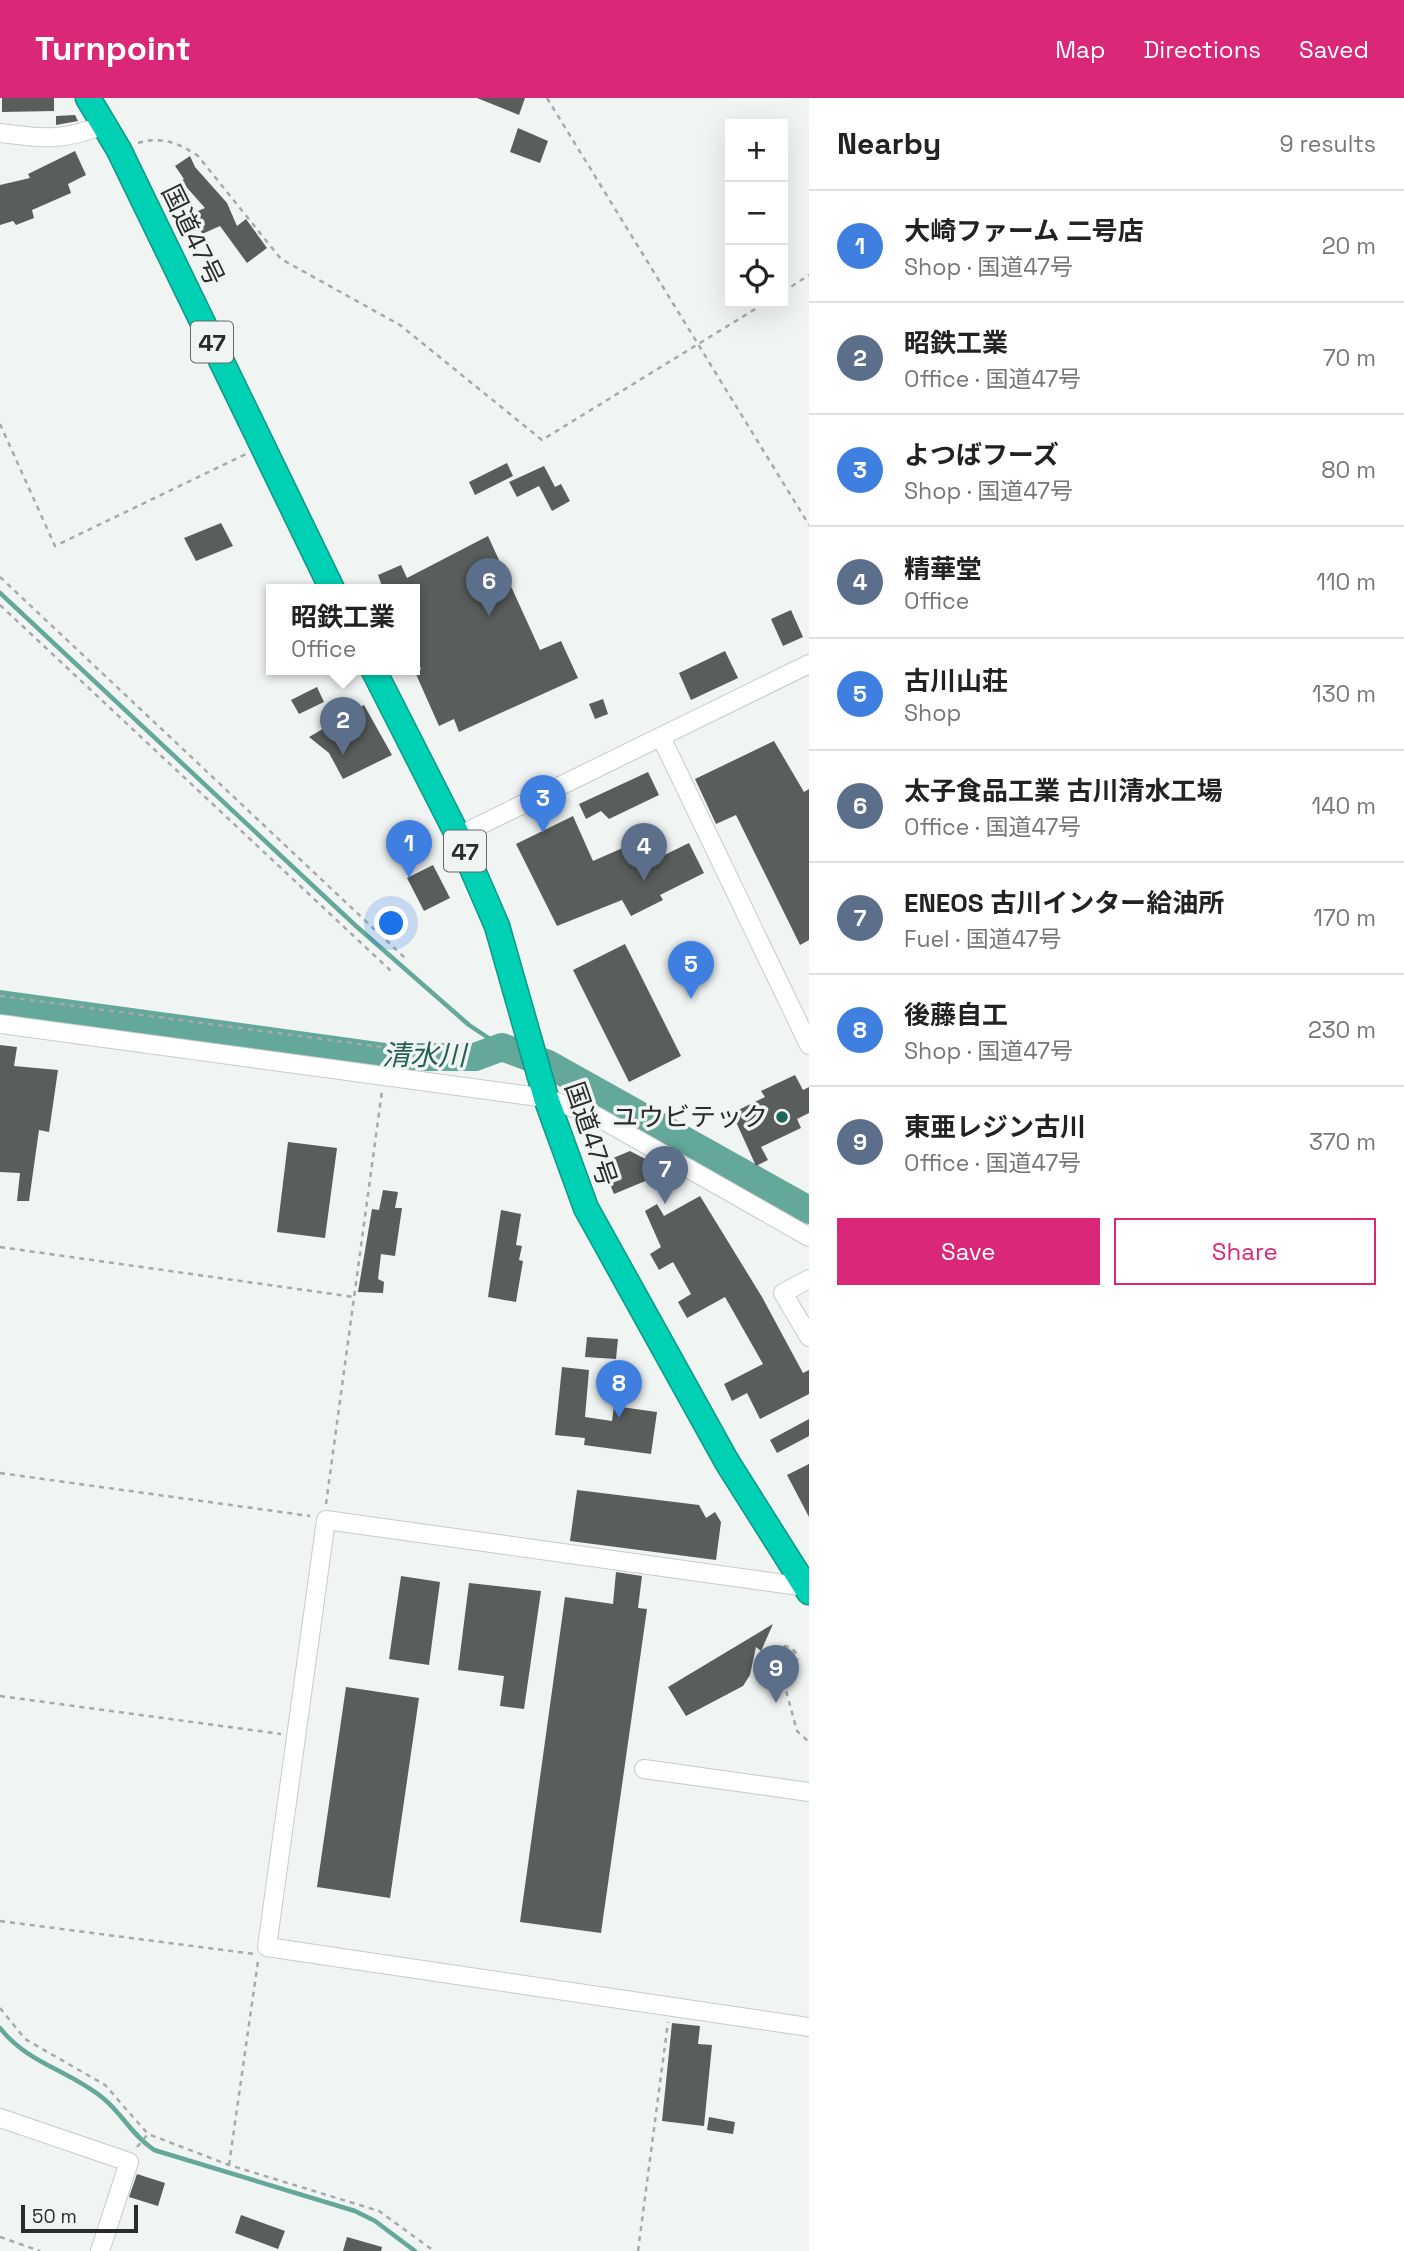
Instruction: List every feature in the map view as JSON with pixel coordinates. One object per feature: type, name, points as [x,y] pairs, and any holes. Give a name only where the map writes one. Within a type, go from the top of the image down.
[{"type":"highway","name":"国道47号","points":[[88,98],[119,150],[330,584]]},
{"type":"highway","name":"国道47号","points":[[376,675],[458,836],[497,926],[545,1095],[586,1208],[727,1462],[808,1590]]},
{"type":"street","points":[[0,133],[40,139],[70,137],[104,125]]},
{"type":"street","points":[[458,836],[809,664]]},
{"type":"street","points":[[661,737],[809,1045]]},
{"type":"street","points":[[0,1024],[384,1078],[545,1095],[596,1116],[809,1237]]},
{"type":"street","points":[[809,1279],[783,1293],[809,1337]]},
{"type":"street","points":[[808,1590],[325,1519],[267,1947],[809,2027]]},
{"type":"street","points":[[644,1769],[809,1792]]},
{"type":"street","points":[[0,2118],[129,2162],[100,2251]]},
{"type":"path","points":[[547,98],[809,525]]},
{"type":"path","points":[[119,150],[149,140],[166,140],[182,145],[198,156],[281,259],[400,325],[542,440],[757,308]]},
{"type":"path","points":[[788,289],[809,275]]},
{"type":"path","points":[[0,424],[55,546],[262,446]]},
{"type":"path","points":[[0,577],[406,959]]},
{"type":"path","points":[[0,606],[391,971]]},
{"type":"path","points":[[0,996],[382,1046],[456,1047]]},
{"type":"path","points":[[0,1472],[325,1519],[384,1078]]},
{"type":"path","points":[[0,1247],[354,1297]]},
{"type":"path","points":[[781,1672],[793,1668],[797,1661],[795,1653],[785,1646],[777,1648],[772,1655],[772,1663],[781,1672],[797,1731],[809,1742]]},
{"type":"path","points":[[0,1696],[296,1736]]},
{"type":"path","points":[[0,1921],[259,1954],[229,2165]]},
{"type":"path","points":[[638,2251],[671,2005]]},
{"type":"path","points":[[0,2008],[25,2039],[105,2085],[148,2134],[229,2165],[379,2211],[434,2251]]},
{"type":"path","points":[[137,2146],[148,2134]]},
{"type":"path","points":[[0,2237],[40,2251]]},
{"type":"building","points":[[2,98],[54,98],[54,111],[2,112]]},
{"type":"building","points":[[477,98],[525,98],[519,115]]},
{"type":"building","points":[[75,115],[78,121],[56,125],[56,116]]},
{"type":"building","points":[[518,128],[548,141],[540,163],[510,152]]},
{"type":"building","points":[[75,151],[86,175],[68,184],[71,193],[32,210],[34,218],[16,225],[13,221],[0,225],[0,185],[30,178],[28,174]]},
{"type":"building","points":[[190,156],[195,167],[227,203],[237,226],[246,219],[267,248],[247,263],[220,226],[202,234],[193,213],[205,208],[181,181],[184,179],[175,166]]},
{"type":"building","points":[[507,463],[513,476],[475,495],[469,482]]},
{"type":"building","points":[[544,466],[555,487],[561,484],[570,501],[552,511],[539,486],[517,497],[509,482]]},
{"type":"building","points":[[221,523],[233,546],[196,561],[184,538]]},
{"type":"building","points":[[488,536],[540,650],[561,641],[578,678],[459,732],[454,719],[439,726],[416,675],[420,675],[421,669],[420,584],[381,584],[378,575],[401,565],[407,578]]},
{"type":"building","points":[[791,610],[803,637],[783,646],[771,619]]},
{"type":"building","points":[[725,651],[738,678],[691,700],[679,673]]},
{"type":"building","points":[[317,687],[324,702],[299,714],[291,700]]},
{"type":"building","points":[[603,699],[608,714],[595,719],[589,704]]},
{"type":"building","points":[[364,705],[392,755],[343,779],[329,753],[309,737]]},
{"type":"building","points":[[774,741],[804,792],[809,789],[809,940],[800,945],[736,815],[716,824],[695,779]]},
{"type":"building","points":[[648,772],[659,795],[609,819],[601,811],[586,819],[579,804]]},
{"type":"building","points":[[573,816],[593,861],[634,843],[644,865],[689,843],[704,873],[660,895],[663,900],[631,916],[622,900],[557,926],[516,844]]},
{"type":"building","points":[[433,865],[450,898],[424,911],[407,878]]},
{"type":"building","points":[[625,944],[681,1056],[629,1082],[573,970]]},
{"type":"building","points":[[0,1045],[17,1047],[14,1066],[58,1070],[49,1132],[39,1130],[29,1201],[17,1201],[20,1173],[0,1172]]},
{"type":"building","points":[[795,1075],[803,1090],[809,1087],[809,1113],[797,1119],[801,1128],[761,1147],[768,1160],[756,1166],[732,1113],[765,1097],[761,1091]]},
{"type":"building","points":[[288,1142],[337,1148],[325,1238],[277,1232]]},
{"type":"building","points":[[630,1151],[657,1165],[655,1177],[614,1194],[601,1163]]},
{"type":"building","points":[[383,1190],[398,1192],[395,1208],[402,1208],[395,1256],[381,1254],[378,1279],[384,1282],[383,1293],[358,1292],[372,1209],[379,1210]]},
{"type":"building","points":[[700,1196],[762,1297],[803,1373],[809,1370],[809,1394],[760,1419],[747,1393],[732,1401],[724,1384],[763,1364],[725,1297],[687,1318],[678,1302],[691,1294],[673,1262],[659,1270],[650,1254],[661,1247],[645,1211],[657,1204],[664,1216]]},
{"type":"building","points":[[501,1210],[521,1214],[516,1245],[522,1246],[519,1260],[523,1261],[516,1302],[488,1297]]},
{"type":"building","points":[[587,1337],[618,1339],[616,1359],[585,1357]]},
{"type":"building","points":[[562,1367],[589,1370],[585,1417],[612,1421],[614,1406],[657,1412],[651,1454],[584,1445],[585,1438],[555,1435]]},
{"type":"building","points":[[809,1419],[809,1436],[777,1453],[770,1440]]},
{"type":"building","points":[[809,1464],[809,1517],[787,1475]]},
{"type":"building","points":[[577,1490],[699,1505],[706,1518],[715,1512],[721,1522],[716,1560],[570,1541]]},
{"type":"building","points":[[616,1572],[642,1576],[638,1608],[647,1609],[601,1933],[520,1922],[565,1597],[613,1604]]},
{"type":"building","points":[[401,1576],[440,1582],[429,1665],[389,1659]]},
{"type":"building","points":[[469,1583],[541,1591],[524,1709],[500,1706],[504,1676],[458,1670]]},
{"type":"building","points":[[773,1624],[761,1651],[756,1647],[750,1675],[743,1686],[686,1716],[668,1687]]},
{"type":"building","points":[[346,1687],[419,1698],[390,1898],[317,1887]]},
{"type":"building","points":[[672,2023],[700,2026],[698,2044],[712,2045],[704,2126],[662,2121]]},
{"type":"building","points":[[709,2117],[735,2122],[733,2134],[707,2130]]},
{"type":"building","points":[[137,2174],[165,2183],[158,2206],[129,2197]]},
{"type":"building","points":[[241,2215],[285,2231],[278,2249],[235,2233]]},
{"type":"building","points":[[347,2237],[382,2247],[381,2251],[343,2251]]},
{"type":"waterway","points":[[0,593],[356,926],[469,1025],[502,1047]]},
{"type":"waterway","name":"清水川","points":[[0,1004],[386,1057],[475,1057],[502,1047],[548,1064],[809,1210]]},
{"type":"waterway","points":[[0,2028],[23,2050],[104,2099],[139,2138],[154,2150],[355,2211],[375,2221],[415,2251]]},
{"type":"place","name":"太子食品工業 古川清水工場","points":[[489,616]]},
{"type":"place","name":"昭鉄工業","points":[[343,755]]},
{"type":"place","name":"よつばフーズ","points":[[543,833]]},
{"type":"place","name":"大崎ファーム 二号店","points":[[409,878]]},
{"type":"place","name":"精華堂","points":[[644,881]]},
{"type":"place","name":"古川山荘","points":[[691,999]]},
{"type":"place","name":"ユウビテック","points":[[782,1117]]},
{"type":"place","name":"ENEOS 古川インター給油所","points":[[665,1204]]},
{"type":"place","name":"後藤自工","points":[[619,1418]]},
{"type":"place","name":"東亜レジン古川","points":[[776,1703]]}]
